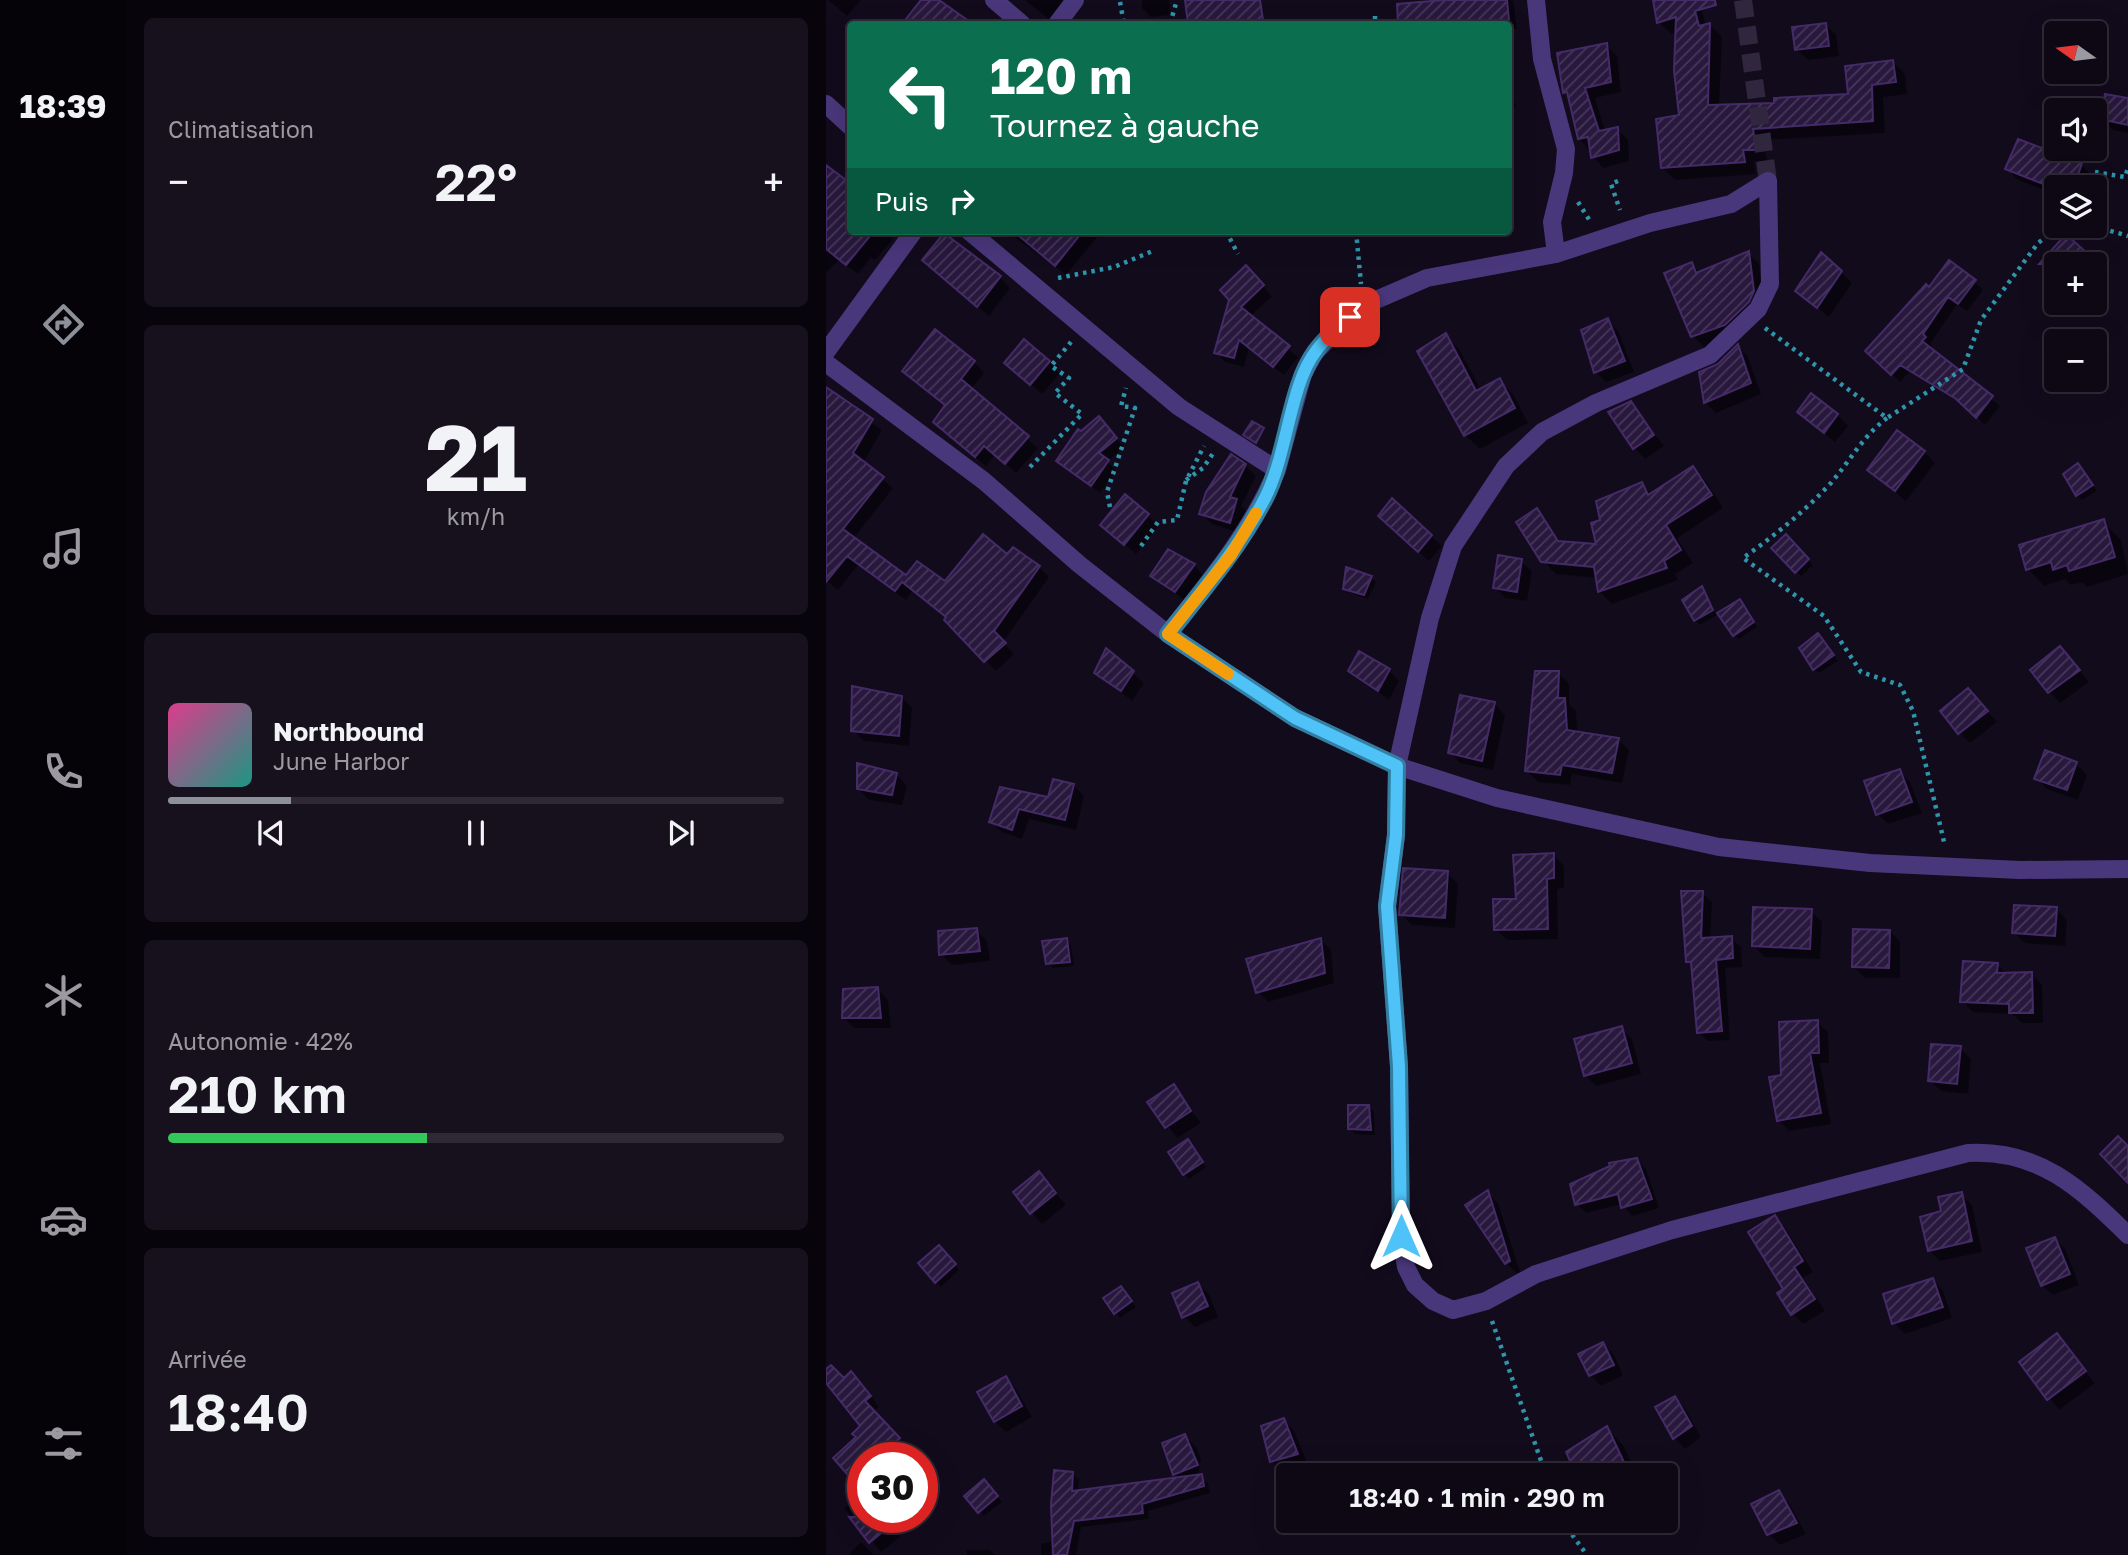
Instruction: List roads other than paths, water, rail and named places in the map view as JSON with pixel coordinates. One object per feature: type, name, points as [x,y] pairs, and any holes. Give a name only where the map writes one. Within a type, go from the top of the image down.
[{"type":"street","points":[[994,0],[1018,21]]},
{"type":"street","points":[[1059,21],[1075,0]]},
{"type":"street","points":[[1536,0],[1545,72],[1566,149],[1564,173],[1552,222],[1556,254]]},
{"type":"street","points":[[826,104],[847,124]]},
{"type":"street","points":[[1168,634],[1231,555],[1265,498],[1277,470],[1303,374],[1315,352],[1363,306],[1427,278],[1556,254],[1650,223],[1731,204],[1768,181],[1769,284],[1758,309],[1710,355],[1596,403],[1542,432],[1506,466],[1453,546],[1430,618],[1397,766],[1396,835],[1387,906],[1399,1066],[1401,1236],[1406,1267],[1415,1285],[1433,1301],[1453,1310],[1486,1301],[1536,1274],[1672,1230],[1968,1153],[2005,1153],[2038,1163],[2087,1196],[2128,1235]]},
{"type":"street","points":[[826,352],[911,235]]},
{"type":"street","points":[[974,235],[1085,326],[1216,441],[1277,470]]},
{"type":"street","points":[[826,363],[984,481],[1080,565],[1168,634],[1295,718],[1397,766],[1497,798],[1719,847],[1870,863],[2020,870],[2128,869]]},
{"type":"tunnel","points":[[1743,0],[1768,181]]}]
